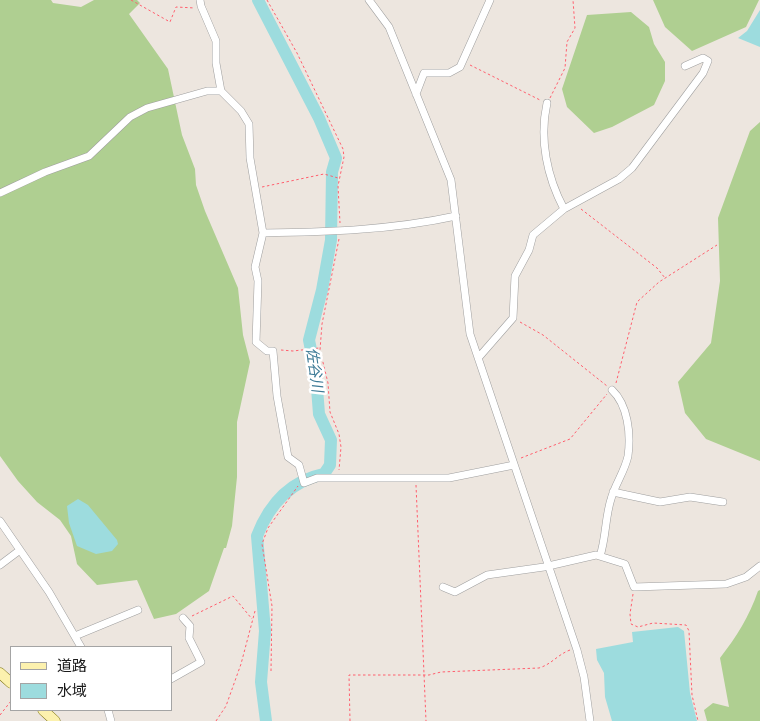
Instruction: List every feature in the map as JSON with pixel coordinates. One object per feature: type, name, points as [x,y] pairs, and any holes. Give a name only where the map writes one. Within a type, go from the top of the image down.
[{"type":"main road","points":[[0,673],[10,682]]},
{"type":"main road","points":[[43,711],[55,721]]},
{"type":"street","points":[[369,0],[389,27],[451,180],[470,334],[576,648],[584,677],[590,721]]},
{"type":"street","points":[[416,94],[424,73],[449,73],[460,67],[490,0]]},
{"type":"street","points":[[201,3],[216,41],[216,63],[221,91],[241,111],[249,124],[255,192],[263,233],[255,267],[258,281],[256,342],[267,351],[273,351],[277,396],[288,457],[299,465],[304,483],[317,478],[449,478],[514,463]]},
{"type":"street","points":[[479,357],[513,318],[515,276],[529,250],[533,235],[564,210],[632,168],[704,73],[708,61],[703,58],[685,66]]},
{"type":"street","points":[[0,193],[44,172],[89,156],[130,117],[147,108],[207,91],[221,91]]},
{"type":"street","points":[[548,103],[544,119],[546,158],[552,180],[564,210]]},
{"type":"street","points":[[263,233],[377,229],[420,224],[456,216]]},
{"type":"street","points":[[600,556],[613,492],[628,456],[628,436],[624,407],[621,398],[612,390]]},
{"type":"street","points":[[613,492],[660,502],[690,497],[723,502]]},
{"type":"street","points":[[0,521],[50,592],[80,646]]},
{"type":"street","points":[[0,565],[20,550]]},
{"type":"street","points":[[443,587],[455,592],[487,575],[596,555],[625,564],[634,587],[726,584],[746,578],[760,566]]},
{"type":"street","points":[[75,636],[138,610]]},
{"type":"street","points":[[172,678],[201,662],[189,638],[190,626],[185,619]]},
{"type":"street","points":[[110,711],[111,721]]},
{"type":"path","points":[[131,0],[170,22],[176,7],[189,9],[201,3]]},
{"type":"path","points":[[463,60],[482,73],[548,103],[554,86],[565,68],[566,42],[575,28],[573,0]]},
{"type":"path","points":[[255,192],[262,187],[304,177],[324,174],[340,178]]},
{"type":"path","points":[[574,204],[657,268],[665,278]]},
{"type":"path","points":[[514,463],[570,438],[617,382],[637,302],[665,278],[717,245]]},
{"type":"path","points":[[513,318],[543,335],[612,390]]},
{"type":"path","points":[[273,351],[320,348]]},
{"type":"path","points":[[415,479],[426,721]]},
{"type":"path","points":[[272,671],[272,606],[262,544],[268,528],[298,485],[304,483]]},
{"type":"path","points":[[634,587],[630,614],[631,624],[638,627],[653,623],[686,624],[689,631],[692,695],[698,721]]},
{"type":"path","points":[[185,619],[233,596],[252,619]]},
{"type":"path","points":[[216,721],[226,706],[241,664],[255,611]]},
{"type":"path","points":[[350,721],[349,675],[424,674],[539,668],[552,664],[561,653],[576,648]]},
{"type":"path","points":[[0,715],[10,701]]},
{"type":"green space","points":[[0,0],[51,0],[53,3],[81,7],[94,0],[137,0],[140,3],[129,14],[168,69],[182,135],[195,169],[196,185],[238,288],[243,335],[250,362],[237,422],[237,477],[232,526],[226,548],[224,548],[209,591],[176,614],[154,619],[137,580],[97,585],[77,564],[71,536],[60,520],[37,502],[18,481],[0,456]]},
{"type":"green space","points":[[653,0],[759,0],[746,27],[692,51],[665,27]]},
{"type":"green space","points":[[631,12],[649,27],[654,44],[665,62],[665,81],[654,105],[612,127],[594,133],[567,107],[562,89],[587,15]]},
{"type":"green space","points":[[760,122],[760,461],[706,439],[685,413],[678,382],[711,343],[720,281],[718,218],[750,131]]},
{"type":"green space","points":[[760,590],[760,721],[707,721],[704,710],[713,703],[729,707],[720,658],[742,626]]},
{"type":"water","points":[[760,10],[760,47],[738,38],[747,31]]},
{"type":"water","points":[[78,499],[88,505],[117,540],[118,544],[112,551],[96,554],[77,546],[69,523],[67,506]]},
{"type":"water","points":[[678,627],[684,631],[690,693],[697,721],[612,721],[605,697],[604,673],[597,660],[596,649],[633,642],[632,632]]},
{"type":"waterway","name":"佐谷川","points":[[258,0],[319,118],[336,158],[332,172],[331,240],[322,290],[309,340],[316,375],[319,414],[331,440],[330,465],[324,474],[301,482],[282,496],[268,514],[257,536],[265,631],[261,682],[266,721]]}]
